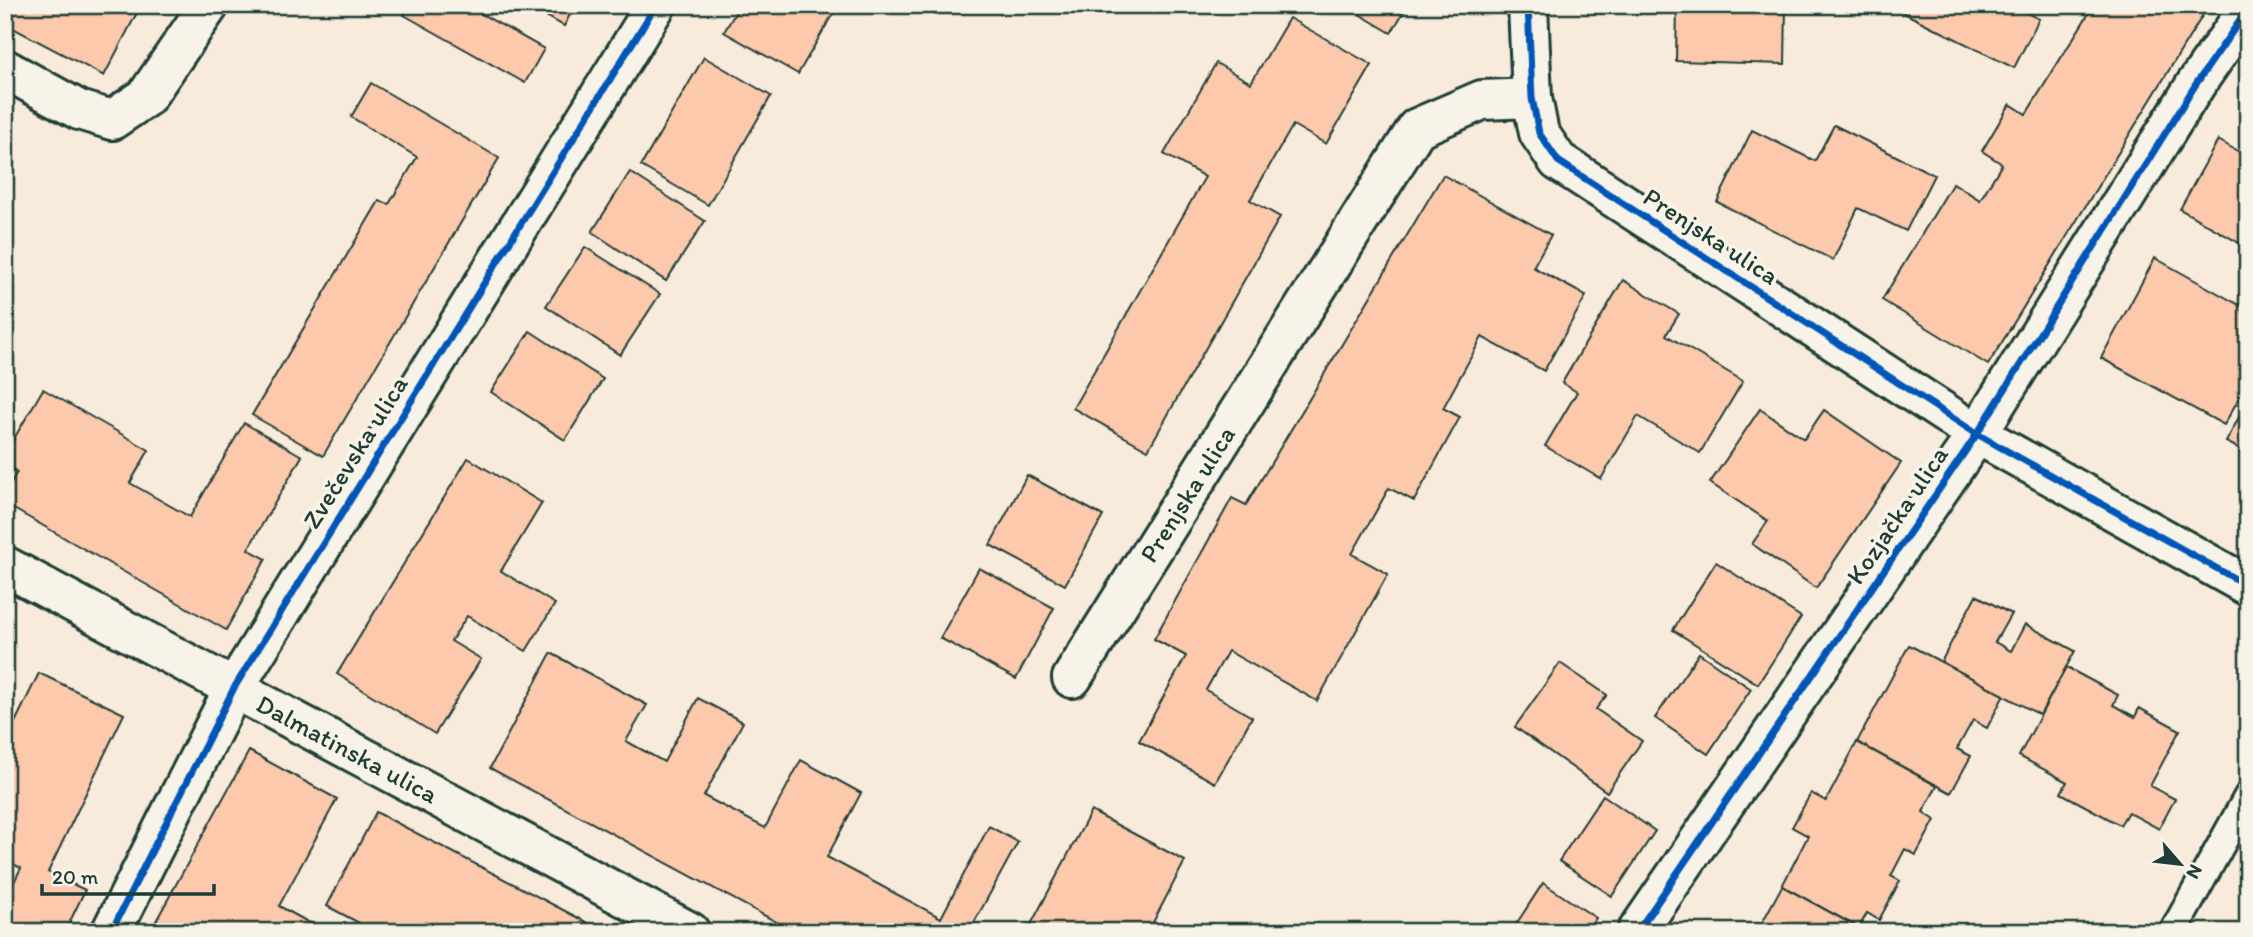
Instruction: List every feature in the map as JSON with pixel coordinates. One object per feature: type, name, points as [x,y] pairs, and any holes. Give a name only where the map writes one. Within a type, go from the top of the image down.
[{"type":"street","points":[[5,69],[79,110],[112,120],[146,97],[209,5]]},
{"type":"street","name":"Zvečevska ulica","points":[[111,932],[234,688],[656,5]]},
{"type":"street","name":"Prenjska ulica","points":[[1528,5],[1532,98],[1539,133],[1558,161],[1978,435],[2248,586]]},
{"type":"street","name":"Kozjačka ulica","points":[[1637,932],[1978,435],[2196,84],[2248,9]]},
{"type":"street","name":"Prenjska ulica","points":[[1072,678],[1417,128],[1482,100],[1532,98]]},
{"type":"street","name":"Dalmatinska ulica","points":[[5,566],[690,932]]},
{"type":"lane","points":[[2173,932],[2248,796]]},
{"type":"building","points":[[5,5],[141,5],[104,76],[5,24]]},
{"type":"building","points":[[410,5],[484,5],[480,13],[544,49],[525,83],[404,15]]},
{"type":"building","points":[[527,5],[575,5],[564,26]]},
{"type":"building","points":[[740,5],[838,5],[798,74],[724,32]]},
{"type":"building","points":[[1344,5],[1408,5],[1391,33]]},
{"type":"building","points":[[1677,5],[1786,5],[1785,64],[1676,61]]},
{"type":"building","points":[[1888,5],[2011,5],[2039,19],[2014,68]]},
{"type":"building","points":[[2094,5],[2209,5],[1988,365],[1882,300],[1953,183],[1980,200],[2002,164],[1982,151],[2010,104],[2026,114]]},
{"type":"building","points":[[1289,18],[1372,65],[1326,144],[1293,125],[1250,200],[1280,217],[1148,450],[1073,408],[1205,177],[1164,154],[1216,63],[1251,83]]},
{"type":"building","points":[[704,57],[771,96],[708,205],[641,166]]},
{"type":"building","points":[[371,83],[499,158],[323,456],[252,415],[379,201],[389,204],[417,157],[351,117]]},
{"type":"building","points":[[1834,125],[1934,175],[1906,231],[1858,208],[1833,260],[1717,202],[1752,130],[1815,161]]},
{"type":"building","points":[[2218,140],[2248,157],[2248,248],[2180,209]]},
{"type":"building","points":[[630,172],[705,221],[666,281],[592,232]]},
{"type":"building","points":[[1443,175],[1551,235],[1533,267],[1586,296],[1544,371],[1482,337],[1443,408],[1460,417],[1414,501],[1389,488],[1352,554],[1388,574],[1317,701],[1228,651],[1206,690],[1252,717],[1215,783],[1139,741],[1186,656],[1154,639],[1232,498],[1246,505]]},
{"type":"building","points":[[585,247],[660,294],[620,355],[546,306]]},
{"type":"building","points":[[2155,258],[2248,310],[2248,382],[2224,425],[2101,358]]},
{"type":"building","points":[[1623,280],[1679,314],[1666,335],[1743,381],[1700,453],[1638,416],[1601,479],[1545,446],[1577,392],[1562,383]]},
{"type":"building","points":[[530,331],[603,379],[565,440],[491,392]]},
{"type":"building","points":[[43,389],[149,450],[130,483],[190,517],[244,423],[302,456],[248,549],[266,559],[226,630],[5,504],[5,493],[17,472],[5,465],[5,454]]},
{"type":"building","points":[[2248,400],[2248,453],[2226,442]]},
{"type":"building","points":[[1760,409],[1804,439],[1824,410],[1901,463],[1816,588],[1752,544],[1768,521],[1710,483]]},
{"type":"building","points":[[468,458],[542,503],[501,571],[555,604],[526,651],[467,616],[451,641],[481,659],[435,734],[337,674]]},
{"type":"building","points":[[1027,475],[1103,516],[1065,585],[990,545]]},
{"type":"building","points":[[1716,562],[1801,617],[1758,684],[1673,630]]},
{"type":"building","points":[[979,568],[1054,608],[1016,679],[940,638]]},
{"type":"building","points":[[1976,595],[2011,614],[1995,642],[2011,651],[2025,624],[2075,651],[2040,715],[1941,662]]},
{"type":"building","points":[[1909,645],[2004,695],[1987,728],[1973,720],[1957,749],[1971,756],[1951,793],[1857,742]]},
{"type":"building","points":[[551,653],[647,705],[626,741],[664,762],[698,698],[743,722],[704,796],[765,828],[801,760],[861,793],[827,857],[941,918],[989,826],[1018,842],[969,932],[795,932],[490,768]]},
{"type":"building","points":[[1699,653],[1751,689],[1708,754],[1655,718]]},
{"type":"building","points":[[1560,663],[1607,695],[1596,709],[1642,741],[1607,792],[1515,727]]},
{"type":"building","points":[[2066,667],[2118,695],[2113,705],[2135,717],[2139,708],[2180,730],[2150,786],[2175,799],[2159,829],[2128,812],[2120,825],[2061,793],[2067,782],[2019,756]]},
{"type":"building","points":[[39,673],[124,714],[48,872],[85,890],[65,932],[5,932],[5,900],[21,868],[5,860],[5,743]]},
{"type":"building","points":[[1857,742],[1937,786],[1923,812],[1935,820],[1916,855],[1905,849],[1891,876],[1900,881],[1879,920],[1867,913],[1859,928],[1782,886],[1808,836],[1792,827],[1811,793],[1826,801]]},
{"type":"building","points":[[249,751],[337,799],[279,906],[326,932],[150,932]]},
{"type":"building","points":[[1603,795],[1655,831],[1612,896],[1559,861]]},
{"type":"building","points":[[1091,811],[1185,861],[1148,932],[1027,932]]},
{"type":"building","points":[[376,812],[605,932],[376,932],[327,906]]},
{"type":"building","points":[[1543,883],[1596,918],[1587,932],[1511,932]]},
{"type":"building","points":[[1782,886],[1859,928],[1857,932],[1757,932]]},
{"type":"cycle path","points":[[111,932],[234,688],[656,5]]},
{"type":"cycle path","points":[[1528,5],[1532,98],[1539,133],[1558,161],[1977,434],[2248,586]]},
{"type":"cycle path","points":[[1637,932],[1977,434],[2196,84],[2248,9]]}]
